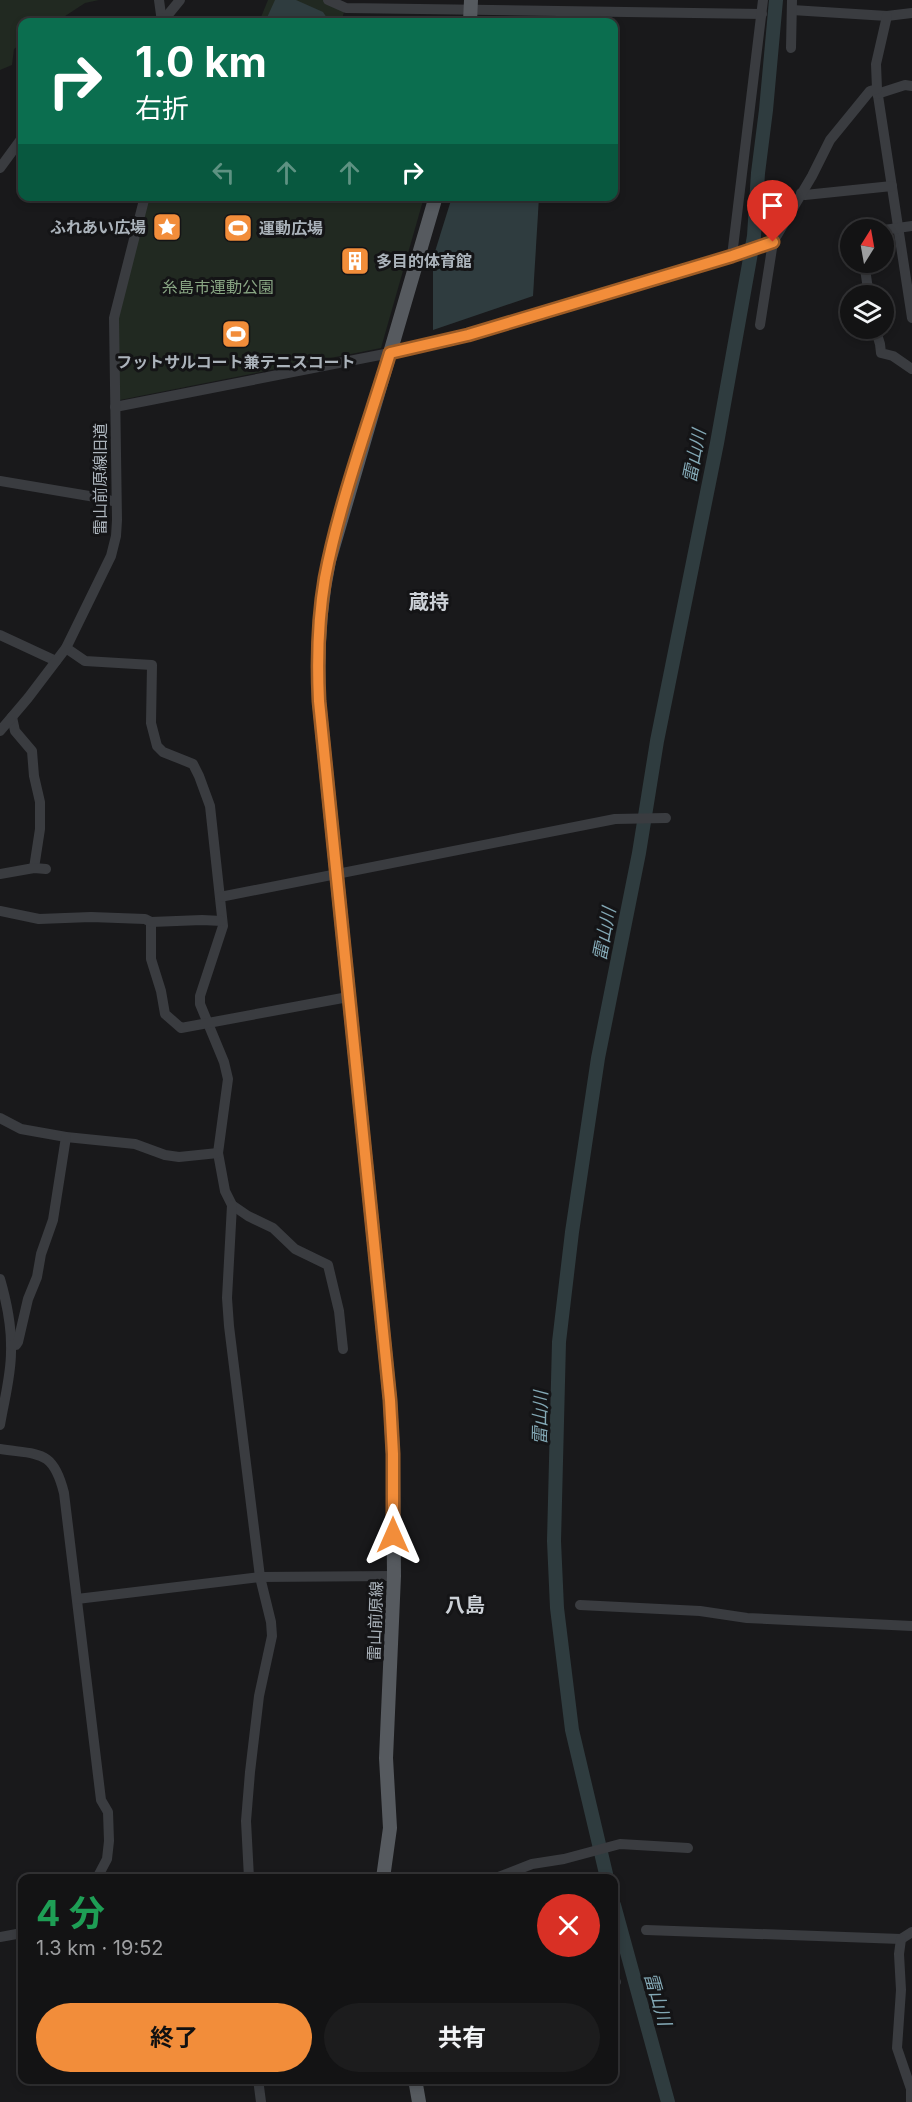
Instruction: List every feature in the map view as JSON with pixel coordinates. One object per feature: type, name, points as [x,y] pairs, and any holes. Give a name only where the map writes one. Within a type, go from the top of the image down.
[{"type":"main road","name":"雷山前原線","points":[[384,1874],[390,1828],[386,1758],[393,1576],[393,1454],[390,1400],[348,997],[317,667],[319,629],[329,561],[435,201]]},
{"type":"main road","points":[[416,2084],[419,2102]]},
{"type":"street","points":[[159,0],[161,18]]},
{"type":"street","points":[[165,18],[180,0]]},
{"type":"street","points":[[328,0],[346,8],[762,14]]},
{"type":"street","points":[[734,255],[763,0]]},
{"type":"street","points":[[844,12],[845,0]]},
{"type":"street","points":[[791,48],[792,5],[887,16],[912,13]]},
{"type":"street","points":[[887,16],[876,64],[877,91],[912,318]]},
{"type":"street","points":[[760,325],[770,242],[801,193],[830,140],[870,91],[905,85],[912,86]]},
{"type":"street","points":[[0,168],[18,143]]},
{"type":"street","points":[[801,193],[805,195],[892,186]]},
{"type":"street","name":"雷山前原線旧道","points":[[0,731],[66,648],[111,556],[116,536],[114,318],[144,201]]},
{"type":"street","points":[[894,228],[912,226]]},
{"type":"street","points":[[115,407],[390,353],[468,335],[734,255],[770,242]]},
{"type":"street","points":[[878,339],[881,353],[893,357],[912,369]]},
{"type":"street","points":[[0,481],[116,502]]},
{"type":"street","points":[[0,635],[56,661]]},
{"type":"street","points":[[66,648],[85,661],[152,665],[151,723],[157,746],[164,752],[193,764],[199,776],[210,807],[223,926],[200,996],[200,1004],[224,1062],[228,1079],[218,1153],[225,1191],[232,1205],[273,1228],[295,1249],[328,1265],[339,1311],[343,1348]]},
{"type":"street","points":[[12,717],[15,731],[32,751],[34,776],[40,801],[40,830],[34,868]]},
{"type":"street","points":[[220,897],[626,818],[666,818]]},
{"type":"street","points":[[0,874],[34,868],[46,869]]},
{"type":"street","points":[[0,911],[39,919],[91,917],[145,919],[151,922],[222,921]]},
{"type":"street","points":[[151,922],[151,959],[165,1014],[181,1028],[348,997]]},
{"type":"street","points":[[0,1118],[21,1129],[66,1137],[135,1144],[165,1155],[179,1157],[218,1153]]},
{"type":"street","points":[[11,1345],[16,1345],[18,1342],[28,1299],[37,1277],[41,1254],[53,1220],[66,1137]]},
{"type":"street","points":[[232,1205],[227,1298],[229,1326],[260,1577],[271,1622],[272,1636],[259,1696],[250,1772],[246,1821],[249,1874]]},
{"type":"street","points":[[0,1278],[8,1309],[11,1345],[10,1366],[0,1425]]},
{"type":"street","points":[[0,1449],[49,1459],[58,1472],[64,1493],[101,1800],[108,1812],[107,1859],[99,1874]]},
{"type":"street","points":[[77,1599],[260,1577],[393,1576]]},
{"type":"street","points":[[580,1605],[700,1611],[747,1618],[912,1626]]},
{"type":"street","points":[[506,1874],[532,1864],[564,1859],[620,1844],[688,1848]]},
{"type":"street","points":[[646,1930],[901,1939],[912,1932]]},
{"type":"street","points":[[0,1938],[18,1934]]},
{"type":"street","points":[[901,1939],[897,2048],[911,2089],[911,2102]]},
{"type":"street","points":[[259,2084],[261,2102]]},
{"type":"green space","points":[[0,0],[99,0],[85,3],[62,18],[18,18],[18,46],[14,49],[12,65],[0,70]]},
{"type":"green space","points":[[268,0],[324,0],[345,9],[342,18],[261,18]]},
{"type":"green space","name":"糸島市運動公園","points":[[146,201],[423,201],[381,348],[120,400],[116,317]]},
{"type":"shaded area","points":[[275,0],[296,0],[323,12],[327,18],[267,18]]},
{"type":"shaded area","points":[[451,201],[539,201],[533,296],[433,330],[433,258]]},
{"type":"waterway","name":"雷山川","points":[[606,1874],[572,1730],[557,1608],[554,1541],[559,1342],[572,1232],[598,1058],[639,853],[657,741],[717,443],[754,236],[758,173],[776,0]]},
{"type":"waterway","name":"雷山川","points":[[618,1920],[668,2102]]},
{"type":"place","name":"ふれあい広場","points":[[167,227]]},
{"type":"place","name":"運動広場","points":[[238,228]]},
{"type":"place","name":"多目的体育館","points":[[355,261]]},
{"type":"place","name":"フットサルコート兼テニスコート","points":[[236,334]]},
{"type":"district","name":"蔵持","points":[[429,602]]},
{"type":"district","name":"八島","points":[[465,1605]]},
{"type":"route","points":[[393,1535],[390,1400],[317,667],[325,580],[342,513],[390,353],[468,335],[773,242]]}]
